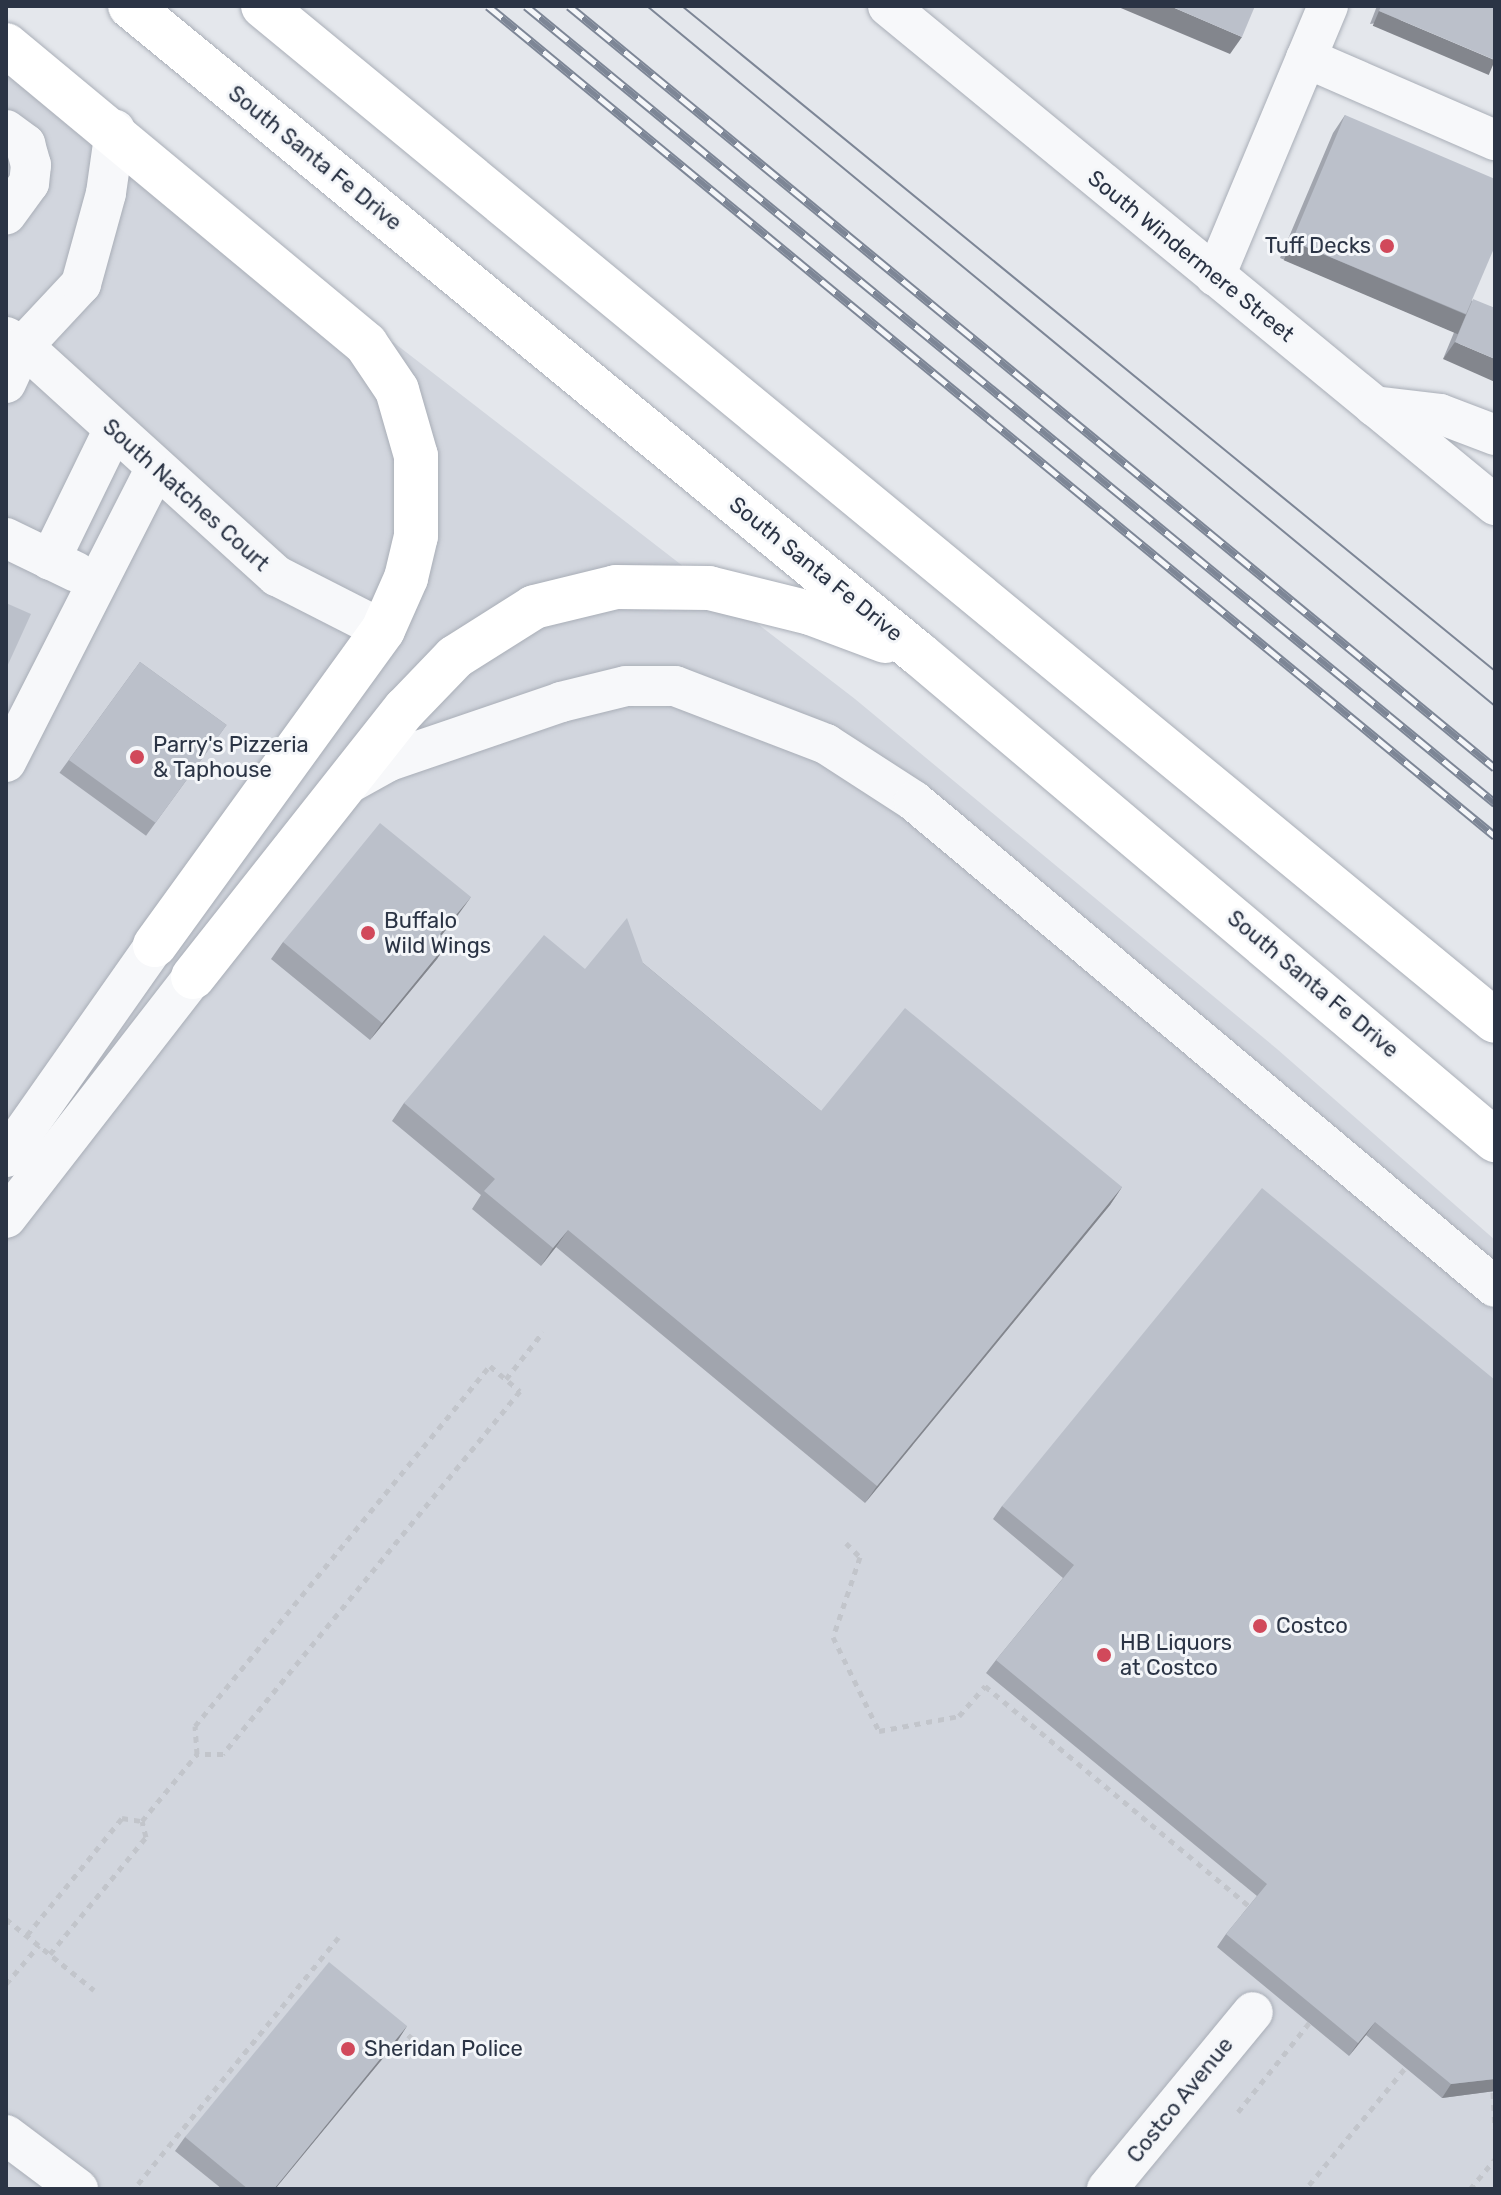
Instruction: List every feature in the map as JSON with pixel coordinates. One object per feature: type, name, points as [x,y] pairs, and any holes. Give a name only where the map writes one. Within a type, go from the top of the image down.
[{"type":"highway","name":"South Santa Fe Drive","points":[[130,6],[919,654],[1495,1140]]},
{"type":"highway","points":[[263,6],[1495,1021]]},
{"type":"highway","points":[[6,45],[115,130],[340,319],[382,364],[397,390],[408,419],[419,497],[406,578],[383,630],[155,945]]},
{"type":"highway","points":[[193,977],[340,788],[455,657],[534,607],[577,594],[660,584],[709,588],[810,613],[919,654]]},
{"type":"street","name":"South Windermere Street","points":[[888,6],[1495,505]]},
{"type":"street","points":[[1215,276],[1328,6]]},
{"type":"street","points":[[1306,58],[1495,140]]},
{"type":"street","points":[[6,130],[25,144],[31,165],[29,183],[6,215]]},
{"type":"street","points":[[6,383],[15,342],[81,284],[106,193],[115,130]]},
{"type":"street","name":"South Natches Court","points":[[15,342],[277,576],[383,630]]},
{"type":"street","points":[[1374,406],[1440,414],[1495,435]]},
{"type":"street","points":[[50,560],[113,431]]},
{"type":"street","points":[[6,762],[155,469]]},
{"type":"street","points":[[6,538],[97,582]]},
{"type":"street","points":[[340,788],[389,761],[605,689],[675,686],[719,699],[826,744],[887,780],[1495,1287]]},
{"type":"street","points":[[6,1157],[155,945]]},
{"type":"street","points":[[6,1218],[193,977]]},
{"type":"street","name":"Costco Avenue","points":[[1107,2189],[1253,2012]]},
{"type":"street","points":[[6,2135],[78,2189]]},
{"type":"path","points":[[506,1379],[543,1332]]},
{"type":"path","points":[[142,1821],[197,1754],[195,1726],[490,1366],[520,1391],[223,1754],[197,1754]]},
{"type":"path","points":[[846,1543],[860,1557],[833,1637],[879,1731],[959,1716],[985,1686],[1250,1907]]},
{"type":"path","points":[[27,1935],[122,1818],[142,1821]]},
{"type":"path","points":[[50,1954],[146,1837],[142,1821]]},
{"type":"path","points":[[6,1919],[94,1990]]},
{"type":"path","points":[[138,2184],[339,1937]]},
{"type":"path","points":[[6,1984],[39,1945]]},
{"type":"path","points":[[393,2022],[428,2052]]},
{"type":"path","points":[[1238,2112],[1309,2023]]},
{"type":"path","points":[[1309,2185],[1405,2068]]},
{"type":"path","points":[[1493,2092],[1495,2129]]},
{"type":"path","points":[[1470,2189],[1495,2159]]},
{"type":"shaded area","points":[[6,69],[358,357],[393,342],[855,699],[1277,1049],[1495,1240],[1495,2189],[6,2189]]},
{"type":"building","points":[[1170,6],[1255,6],[1242,37]]},
{"type":"building","points":[[1381,6],[1495,6],[1495,60],[1379,11]]},
{"type":"building","name":"Tuff Decks","points":[[1345,115],[1495,179],[1495,246],[1466,314],[1292,241]]},
{"type":"building","points":[[1473,299],[1495,308],[1495,359],[1455,342]]},
{"type":"building","points":[[6,603],[31,614],[6,669]]},
{"type":"building","name":"Parry's Pizzeria & Taphouse","points":[[140,662],[227,725],[155,823],[69,760]]},
{"type":"building","name":"Buffalo Wild Wings","points":[[380,823],[471,897],[440,934],[449,941],[382,1023],[283,942]]},
{"type":"building","points":[[627,918],[643,963],[821,1111],[905,1008],[1122,1187],[877,1486],[568,1230],[553,1248],[484,1191],[495,1179],[404,1103],[544,935],[585,969]]},
{"type":"building","name":"Costco","points":[[1262,1188],[1495,1380],[1495,2079],[1451,2084],[1375,2022],[1358,2043],[1226,1934],[1267,1884],[996,1660],[1074,1565],[1002,1506]]},
{"type":"building","points":[[329,1962],[407,2026],[274,2189],[248,2189],[185,2137]]},
{"type":"tram line","points":[[647,6],[1495,706]]},
{"type":"tram line","points":[[682,6],[1495,671]]},
{"type":"railway","points":[[488,6],[1495,836]]},
{"type":"railway","points":[[526,6],[1495,803]]},
{"type":"railway","points":[[569,6],[1495,768]]},
{"type":"place","name":"Tuff Decks","points":[[1387,246]]},
{"type":"place","name":"Parry's Pizzeria & Taphouse","points":[[137,757]]},
{"type":"place","name":"Buffalo Wild Wings","points":[[368,933]]},
{"type":"place","name":"Costco","points":[[1260,1626]]},
{"type":"place","name":"HB Liquors at Costco","points":[[1104,1655]]},
{"type":"place","name":"Sheridan Police","points":[[348,2049]]}]
